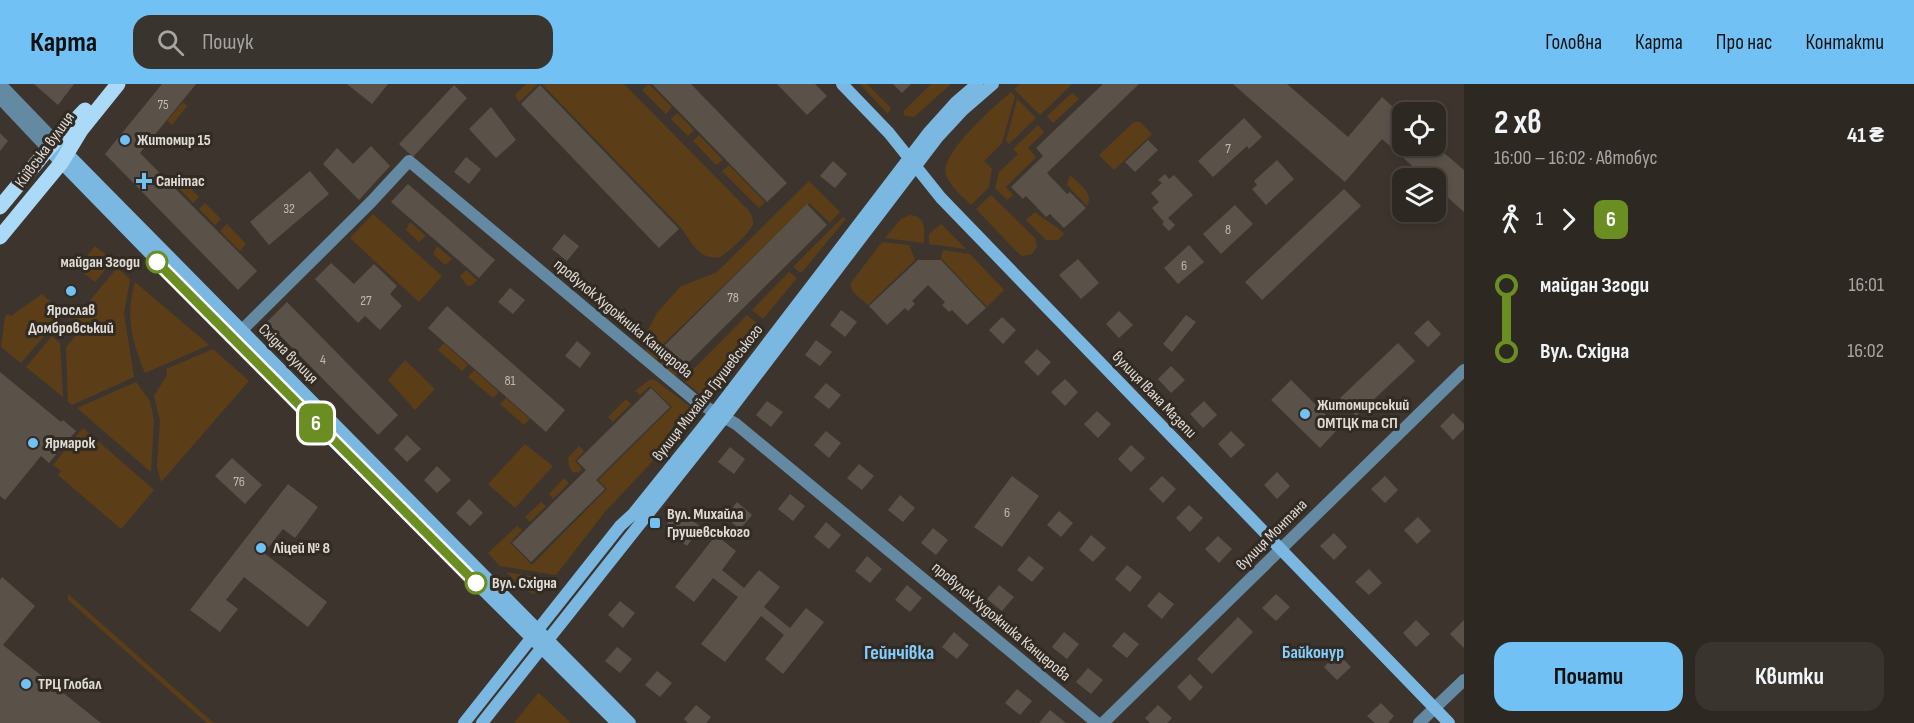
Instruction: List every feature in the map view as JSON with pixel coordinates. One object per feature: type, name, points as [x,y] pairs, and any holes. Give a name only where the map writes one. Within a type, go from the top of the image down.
[{"type":"main road","name":"Київська вулиця","points":[[0,207],[106,84]]},
{"type":"main road","name":"Київська вулиця","points":[[0,237],[64,159],[81,130],[118,84]]},
{"type":"main road","name":"вулиця Івана Мазепи","points":[[842,84],[889,133],[941,198],[1449,723]]},
{"type":"main road","name":"вулиця Михайла Грушевського","points":[[482,723],[913,162],[939,120],[977,84]]},
{"type":"main road","name":"вулиця Михайла Грушевського","points":[[913,162],[951,122],[993,84]]},
{"type":"main road","name":"Східна вулиця","points":[[52,145],[237,335],[534,633],[630,723]]},
{"type":"main road","name":"вулиця Михайла Грушевського","points":[[464,723],[534,633],[719,415]]},
{"type":"main road","name":"Східна вулиця","points":[[544,643],[616,723]]},
{"type":"street","name":"Східна вулиця","points":[[0,84],[52,145]]},
{"type":"street","name":"Східна вулиця","points":[[0,98],[52,145]]},
{"type":"street","name":"провулок Художника Канцерова","points":[[237,335],[410,161],[698,402],[736,424],[1097,723]]},
{"type":"street","name":"вулиця Монтана","points":[[1103,723],[1464,370]]},
{"type":"street","points":[[1419,723],[1464,680]]},
{"type":"shaded area","points":[[526,84],[538,84],[519,102],[515,95]]},
{"type":"shaded area","points":[[542,84],[624,84],[748,210],[753,220],[751,228],[720,257],[713,258],[702,254],[682,229]]},
{"type":"shaded area","points":[[649,84],[672,107],[666,114],[642,90]]},
{"type":"shaded area","points":[[860,84],[867,84],[891,108],[888,114]]},
{"type":"shaded area","points":[[931,84],[951,84],[914,117],[905,116],[903,112]]},
{"type":"shaded area","points":[[1020,84],[1071,85],[1040,115],[1014,89]]},
{"type":"shaded area","points":[[1011,92],[1015,96],[1002,143],[984,161],[992,169],[989,187],[970,204],[950,183],[946,175],[946,166],[951,155],[970,130]]},
{"type":"shaded area","points":[[1072,93],[1079,99],[1053,123],[1047,116]]},
{"type":"shaded area","points":[[1017,99],[1036,118],[1009,144],[1006,141]]},
{"type":"shaded area","points":[[183,102],[187,106],[172,125],[167,121]]},
{"type":"shaded area","points":[[677,113],[694,130],[688,136],[671,119]]},
{"type":"shaded area","points":[[1134,122],[1140,122],[1152,134],[1114,170],[1099,155]]},
{"type":"shaded area","points":[[1038,125],[1044,132],[1028,148],[1036,157],[1006,187],[1013,195],[1007,200],[995,188],[999,172],[1018,154],[1013,149]]},
{"type":"shaded area","points":[[699,135],[723,160],[716,165],[693,141]]},
{"type":"shaded area","points":[[729,165],[765,202],[759,208],[722,171]]},
{"type":"shaded area","points":[[1070,175],[1087,193],[1089,201],[1087,206],[1067,185]]},
{"type":"shaded area","points":[[180,177],[199,197],[193,203],[174,183]]},
{"type":"shaded area","points":[[809,181],[840,212],[830,223],[809,203],[657,350],[678,373],[673,378],[647,353],[645,346],[645,336],[657,313],[680,287],[717,272]]},
{"type":"shaded area","points":[[991,195],[1035,238],[1037,247],[1032,254],[1023,256],[1019,254],[976,209]]},
{"type":"shaded area","points":[[205,203],[221,219],[215,225],[199,209]]},
{"type":"shaded area","points":[[1035,212],[1064,234],[1058,240],[1046,240],[1026,220]]},
{"type":"shaded area","points":[[373,214],[442,276],[419,302],[350,238]]},
{"type":"shaded area","points":[[910,215],[922,221],[924,243],[885,238],[901,219]]},
{"type":"shaded area","points":[[843,217],[846,219],[801,273],[793,267]]},
{"type":"shaded area","points":[[410,222],[426,236],[419,242],[406,230]]},
{"type":"shaded area","points":[[227,224],[246,244],[240,251],[220,231]]},
{"type":"shaded area","points":[[941,224],[966,249],[929,244],[929,234]]},
{"type":"shaded area","points":[[882,242],[909,245],[915,260],[868,305],[853,292],[850,284]]},
{"type":"shaded area","points":[[95,246],[113,260],[95,282],[77,268]]},
{"type":"shaded area","points":[[437,246],[452,259],[445,265],[433,254]]},
{"type":"shaded area","points":[[943,250],[970,254],[1004,290],[987,307],[941,258]]},
{"type":"shaded area","points":[[117,268],[130,279],[124,314],[134,377],[72,405],[68,402],[66,347],[75,337],[66,329]]},
{"type":"shaded area","points":[[466,270],[477,280],[472,285],[467,286],[460,276]]},
{"type":"shaded area","points":[[789,272],[797,278],[763,319],[752,310]]},
{"type":"shaded area","points":[[135,282],[209,345],[145,373],[131,328],[132,294]]},
{"type":"shaded area","points":[[42,294],[64,313],[21,363],[1,347],[5,317],[8,314],[11,316]]},
{"type":"shaded area","points":[[747,315],[759,325],[702,396],[683,380]]},
{"type":"shaded area","points":[[52,336],[60,343],[63,397],[26,367]]},
{"type":"shaded area","points":[[444,343],[468,365],[462,371],[438,350]]},
{"type":"shaded area","points":[[213,349],[249,381],[161,482],[157,467],[160,421],[154,396],[167,375],[166,369]]},
{"type":"shaded area","points":[[405,360],[435,389],[415,410],[388,380]]},
{"type":"shaded area","points":[[474,370],[499,392],[493,398],[468,377]]},
{"type":"shaded area","points":[[651,379],[692,408],[662,451],[604,513],[556,575],[500,566],[488,553],[517,526],[522,530],[510,543],[532,565],[607,489],[598,480],[672,407],[650,386],[640,395],[635,391]]},
{"type":"shaded area","points":[[136,382],[150,401],[154,421],[151,472],[77,408]]},
{"type":"shaded area","points":[[506,398],[530,419],[524,425],[500,404]]},
{"type":"shaded area","points":[[626,399],[631,404],[613,422],[608,417]]},
{"type":"shaded area","points":[[83,428],[154,490],[121,529],[58,475],[61,471],[53,465]]},
{"type":"shaded area","points":[[525,444],[553,466],[515,508],[488,484]]},
{"type":"shaded area","points":[[579,446],[584,451],[575,461],[582,469],[578,473],[573,473],[568,458]]},
{"type":"shaded area","points":[[564,478],[569,483],[553,499],[549,494]]},
{"type":"shaded area","points":[[541,502],[546,506],[530,522],[525,517]]},
{"type":"shaded area","points":[[506,572],[552,580],[544,590],[533,594],[522,588]]},
{"type":"shaded area","points":[[68,594],[214,723],[207,723],[200,717],[68,600]]},
{"type":"shaded area","points":[[538,693],[540,694],[571,723],[514,723]]},
{"type":"building","points":[[34,84],[74,84],[58,105]]},
{"type":"building","points":[[162,84],[196,84],[140,153],[257,271],[238,290],[105,154]]},
{"type":"building","points":[[347,84],[388,84],[372,104]]},
{"type":"building","points":[[652,84],[691,84],[787,183],[767,202]]},
{"type":"building","points":[[777,84],[815,84],[827,96],[807,115]]},
{"type":"building","points":[[893,84],[911,84],[902,93]]},
{"type":"building","points":[[1103,84],[1139,84],[1047,173],[1067,194],[1070,192],[1086,208],[1064,228],[1050,214],[1046,217],[1026,196],[1023,199],[1011,187],[1043,156],[1036,148]]},
{"type":"building","points":[[1233,84],[1287,84],[1348,137],[1382,97],[1392,106],[1392,148],[1382,139],[1345,182]]},
{"type":"building","points":[[454,85],[467,98],[413,157],[399,144]]},
{"type":"building","points":[[540,85],[679,229],[659,248],[521,104]]},
{"type":"building","points":[[491,107],[516,140],[496,158],[469,129]]},
{"type":"building","points":[[1244,118],[1262,137],[1249,149],[1247,146],[1213,177],[1198,161]]},
{"type":"building","points":[[0,133],[8,141],[0,151]]},
{"type":"building","points":[[1148,140],[1158,150],[1135,172],[1125,162]]},
{"type":"building","points":[[371,146],[390,166],[359,200],[323,164],[337,148],[353,164]]},
{"type":"building","points":[[1446,155],[1464,170],[1464,212],[1446,196],[1446,168],[1415,168],[1401,156]]},
{"type":"building","points":[[466,157],[481,169],[469,184],[454,172]]},
{"type":"building","points":[[1277,160],[1294,179],[1266,205],[1252,189],[1257,185],[1254,181]]},
{"type":"building","points":[[833,161],[847,174],[835,188],[820,176]]},
{"type":"building","points":[[310,171],[329,194],[269,245],[250,222]]},
{"type":"building","points":[[1165,174],[1169,179],[1174,175],[1193,195],[1168,218],[1175,225],[1169,231],[1152,208],[1159,202],[1151,193],[1162,183],[1158,180]]},
{"type":"building","points":[[408,184],[495,260],[479,278],[391,202]]},
{"type":"building","points":[[1344,189],[1361,206],[1262,300],[1245,282]]},
{"type":"building","points":[[807,204],[827,225],[679,372],[659,351]]},
{"type":"building","points":[[1235,205],[1253,224],[1221,254],[1203,234]]},
{"type":"building","points":[[564,234],[579,246],[567,261],[552,249]]},
{"type":"building","points":[[1189,245],[1204,262],[1178,284],[1164,268]]},
{"type":"building","points":[[1078,259],[1099,283],[1081,299],[1059,275]]},
{"type":"building","points":[[918,260],[941,260],[986,308],[967,325],[952,310],[949,312],[942,305],[945,302],[928,285],[912,301],[915,304],[908,311],[905,308],[887,325],[869,306]]},
{"type":"building","points":[[331,263],[354,284],[374,264],[397,286],[390,294],[402,306],[380,330],[365,316],[358,323],[315,279]]},
{"type":"building","points":[[510,288],[525,300],[513,314],[498,302]]},
{"type":"building","points":[[287,302],[398,415],[378,435],[267,322]]},
{"type":"building","points":[[447,306],[565,410],[546,432],[428,328]]},
{"type":"building","points":[[841,310],[857,322],[845,337],[830,325]]},
{"type":"building","points":[[1119,311],[1133,325],[1119,338],[1106,324]]},
{"type":"building","points":[[1186,315],[1196,322],[1172,352],[1163,344]]},
{"type":"building","points":[[1002,317],[1016,330],[1003,344],[989,330]]},
{"type":"building","points":[[1428,320],[1441,334],[1428,347],[1414,333]]},
{"type":"building","points":[[816,340],[832,352],[820,366],[805,355]]},
{"type":"building","points":[[577,341],[591,353],[580,368],[565,356]]},
{"type":"building","points":[[1398,343],[1415,361],[1356,416],[1340,398]]},
{"type":"building","points":[[1037,349],[1051,362],[1038,376],[1024,362]]},
{"type":"building","points":[[1171,366],[1185,380],[1171,393],[1158,379]]},
{"type":"building","name":"Ярмарок","points":[[0,372],[61,422],[63,420],[76,431],[49,463],[41,456],[5,500],[0,496]]},
{"type":"building","points":[[1065,379],[1078,392],[1065,406],[1051,392]]},
{"type":"building","name":"Житомирський ОМТЦК та СП","points":[[1291,380],[1339,428],[1320,448],[1271,400]]},
{"type":"building","points":[[826,383],[841,395],[829,409],[814,397]]},
{"type":"building","points":[[651,388],[670,407],[596,480],[605,489],[531,562],[512,543],[586,470],[577,461]]},
{"type":"building","points":[[767,401],[783,412],[771,427],[756,415]]},
{"type":"building","points":[[1204,401],[1217,415],[1203,428],[1190,414]]},
{"type":"building","points":[[1097,411],[1111,424],[1098,438],[1084,424]]},
{"type":"building","points":[[1453,413],[1464,424],[1464,429],[1453,440],[1440,426]]},
{"type":"building","points":[[826,431],[841,443],[829,458],[814,445]]},
{"type":"building","points":[[1231,431],[1245,445],[1231,458],[1218,444]]},
{"type":"building","points":[[407,435],[421,449],[407,462],[394,449]]},
{"type":"building","points":[[1131,445],[1145,458],[1131,472],[1118,459]]},
{"type":"building","points":[[730,447],[745,459],[734,474],[718,462]]},
{"type":"building","points":[[232,458],[262,485],[245,504],[215,476]]},
{"type":"building","points":[[859,464],[874,476],[862,490],[847,478]]},
{"type":"building","points":[[437,466],[451,480],[437,493],[424,480]]},
{"type":"building","points":[[1277,472],[1290,486],[1277,499],[1264,485]]},
{"type":"building","points":[[1012,476],[1039,496],[1002,547],[974,527]]},
{"type":"building","points":[[1162,476],[1176,489],[1163,503],[1149,489]]},
{"type":"building","points":[[1385,476],[1398,490],[1385,503],[1371,489]]},
{"type":"building","points":[[288,484],[318,507],[295,538],[283,529],[264,553],[327,602],[308,627],[244,577],[226,600],[238,609],[220,632],[190,610]]},
{"type":"building","points":[[790,494],[805,506],[793,521],[778,509]]},
{"type":"building","points":[[900,495],[915,508],[903,522],[888,510]]},
{"type":"building","points":[[469,499],[483,513],[470,526],[456,513]]},
{"type":"building","points":[[737,502],[752,515],[740,529],[725,517]]},
{"type":"building","points":[[1189,505],[1203,518],[1190,532],[1176,518]]},
{"type":"building","points":[[678,509],[701,527],[687,546],[664,528]]},
{"type":"building","points":[[1059,511],[1073,523],[1061,537],[1047,525]]},
{"type":"building","points":[[1418,517],[1431,531],[1417,544],[1404,530]]},
{"type":"building","points":[[826,522],[841,535],[829,549],[814,537]]},
{"type":"building","points":[[933,528],[948,540],[936,555],[921,543]]},
{"type":"building","points":[[1334,533],[1347,547],[1334,560],[1320,546]]},
{"type":"building","points":[[716,535],[736,551],[722,570],[744,588],[759,570],[780,587],[764,607],[790,628],[806,608],[824,622],[783,674],[765,659],[784,635],[761,616],[725,662],[701,644],[738,597],[713,578],[694,602],[675,587]]},
{"type":"building","points":[[1091,535],[1106,548],[1093,562],[1079,550]]},
{"type":"building","points":[[1218,536],[1232,549],[1219,563],[1205,549]]},
{"type":"building","points":[[867,556],[882,569],[870,583],[855,571]]},
{"type":"building","points":[[1029,556],[1044,568],[1032,582],[1017,570]]},
{"type":"building","points":[[1127,565],[1142,577],[1130,592],[1115,579]]},
{"type":"building","points":[[1369,569],[1382,583],[1369,595],[1355,582]]},
{"type":"building","name":"ТРЦ Глобал","points":[[2,577],[35,606],[3,645],[101,723],[0,723],[0,580]]},
{"type":"building","points":[[907,585],[922,598],[910,612],[895,600]]},
{"type":"building","points":[[999,585],[1014,597],[1002,611],[987,599]]},
{"type":"building","points":[[1159,592],[1174,604],[1162,619],[1147,606]]},
{"type":"building","points":[[1276,594],[1290,607],[1276,621],[1262,608]]},
{"type":"building","points":[[620,601],[635,613],[623,628],[608,615]]},
{"type":"building","points":[[1238,617],[1253,632],[1212,674],[1197,659]]},
{"type":"building","points":[[1416,620],[1430,634],[1416,647],[1403,633]]},
{"type":"building","points":[[1464,620],[1464,648],[1450,634]]},
{"type":"building","points":[[954,632],[969,645],[957,659],[942,647]]},
{"type":"building","points":[[1064,632],[1079,644],[1067,659],[1052,647]]},
{"type":"building","points":[[1124,632],[1139,644],[1127,658],[1112,646]]},
{"type":"building","points":[[617,647],[632,659],[620,673],[605,661]]},
{"type":"building","points":[[1337,653],[1351,667],[1337,680],[1324,667]]},
{"type":"building","points":[[1088,668],[1103,680],[1091,694],[1076,682]]},
{"type":"building","points":[[657,671],[672,683],[660,697],[645,685]]},
{"type":"building","points":[[1190,674],[1203,687],[1190,701],[1177,687]]},
{"type":"building","points":[[1017,689],[1032,701],[1020,715],[1005,703]]},
{"type":"building","points":[[1381,703],[1394,716],[1388,723],[1375,723],[1367,716]]},
{"type":"building","points":[[696,705],[711,717],[706,723],[688,723],[684,719]]},
{"type":"building","points":[[1158,705],[1172,718],[1167,723],[1150,723],[1145,718]]},
{"type":"building","points":[[1050,710],[1066,723],[1039,723]]},
{"type":"bus line","name":"6","points":[[157,262],[476,583]]},
{"type":"place","name":"Житомир 15","points":[[125,140]]},
{"type":"place","name":"Санітас","points":[[144,181]]},
{"type":"place","name":"майдан Згоди","points":[[157,262]]},
{"type":"place","name":"Ярослав Домбровський","points":[[71,291]]},
{"type":"place","name":"Житомирський ОМТЦК та СП","points":[[1305,414]]},
{"type":"place","name":"Ярмарок","points":[[33,443]]},
{"type":"place","name":"Вул. Михайла Грушевського","points":[[655,523]]},
{"type":"place","name":"Ліцей № 8","points":[[261,548]]},
{"type":"place","name":"Вул. Східна","points":[[476,583]]},
{"type":"place","name":"ТРЦ Глобал","points":[[26,684]]},
{"type":"district","name":"Байконур","points":[[1313,652]]},
{"type":"district","name":"Гейнчівка","points":[[899,653]]}]
